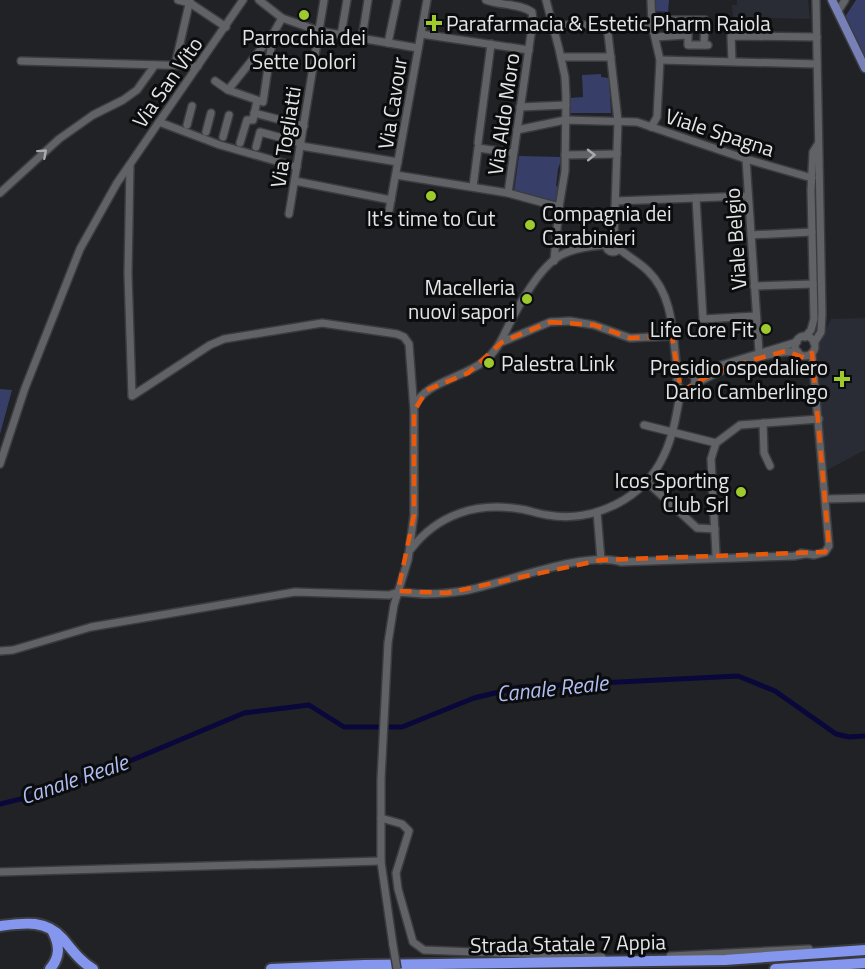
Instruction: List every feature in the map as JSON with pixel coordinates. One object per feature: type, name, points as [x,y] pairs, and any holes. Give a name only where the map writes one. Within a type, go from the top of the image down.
[{"type":"highway","points":[[0,926],[26,923],[40,924],[52,929],[80,961],[93,969]]},
{"type":"highway","points":[[50,969],[56,962],[59,950],[52,929]]},
{"type":"highway","name":"Strada Statale 7 Appia","points":[[271,969],[364,965],[725,960],[865,950]]},
{"type":"highway","points":[[775,969],[865,963]]},
{"type":"main road","points":[[832,0],[865,68]]},
{"type":"street","points":[[178,0],[190,1],[225,27]]},
{"type":"street","name":"Via San Vito","points":[[0,464],[25,388],[80,249],[117,183],[243,0]]},
{"type":"street","points":[[259,0],[282,18],[319,31],[417,48]]},
{"type":"street","name":"Via Togliatti","points":[[289,214],[324,0]]},
{"type":"street","points":[[341,35],[347,0]]},
{"type":"street","points":[[362,38],[368,0]]},
{"type":"street","points":[[388,43],[397,0]]},
{"type":"street","name":"Via Cavour","points":[[388,211],[399,162],[426,0]]},
{"type":"street","name":"Via Aldo Moro","points":[[396,175],[508,193],[533,20],[532,12],[525,7],[486,0]]},
{"type":"street","points":[[546,0],[565,77],[566,105],[565,171],[554,261]]},
{"type":"street","points":[[651,0],[652,22],[660,60],[657,117],[651,127]]},
{"type":"street","points":[[616,560],[716,554],[797,552],[814,555],[825,552],[829,546],[812,353],[814,342],[821,332],[822,314],[816,0]]},
{"type":"street","points":[[838,11],[845,0]]},
{"type":"street","points":[[175,65],[190,1]]},
{"type":"street","points":[[228,90],[273,34],[282,18]]},
{"type":"street","points":[[552,25],[607,25],[688,20],[705,20],[706,45],[688,45],[688,20]]},
{"type":"street","points":[[607,25],[618,121],[614,237]]},
{"type":"street","points":[[215,81],[228,90],[263,102],[273,34]]},
{"type":"street","points":[[421,34],[529,50]]},
{"type":"street","points":[[655,37],[688,35]]},
{"type":"street","points":[[732,61],[731,36],[817,37]]},
{"type":"street","points":[[478,143],[491,44]]},
{"type":"street","points":[[561,57],[610,57]]},
{"type":"street","points":[[660,60],[817,64]]},
{"type":"street","points":[[21,61],[198,66]]},
{"type":"street","points":[[0,193],[59,140],[93,115],[137,90],[155,64]]},
{"type":"street","points":[[240,143],[247,120],[253,120],[257,100]]},
{"type":"street","points":[[520,107],[566,105]]},
{"type":"street","points":[[187,125],[192,106]]},
{"type":"street","points":[[206,132],[211,113]]},
{"type":"street","points":[[255,113],[304,126]]},
{"type":"street","points":[[222,137],[229,115]]},
{"type":"street","name":"Viale Spagna","points":[[517,130],[565,120],[637,122],[746,159],[812,178]]},
{"type":"street","points":[[159,122],[220,145],[297,167]]},
{"type":"street","points":[[256,147],[260,132],[301,144],[399,162]]},
{"type":"street","points":[[678,376],[686,372],[692,374],[797,342],[811,330],[814,319],[812,178],[813,152],[818,144]]},
{"type":"street","points":[[473,187],[478,148],[513,153]]},
{"type":"street","points":[[565,155],[617,154]]},
{"type":"street","name":"Viale Belgio","points":[[746,159],[759,352]]},
{"type":"street","points":[[130,165],[128,274],[132,396],[210,345],[224,339],[322,323],[404,337],[409,344],[414,411],[415,505],[410,550],[398,591],[388,643],[383,719],[381,818],[381,861],[397,969]]},
{"type":"street","points":[[295,181],[391,201]]},
{"type":"street","points":[[508,193],[559,207]]},
{"type":"street","points":[[616,201],[748,196]]},
{"type":"street","points":[[696,198],[703,319],[756,316]]},
{"type":"street","points":[[558,217],[616,219]]},
{"type":"street","points":[[751,235],[812,232]]},
{"type":"street","points":[[605,245],[609,238],[614,237]]},
{"type":"street","points":[[614,237],[619,240],[619,249]]},
{"type":"street","points":[[414,411],[417,399],[427,390],[468,373],[484,361],[502,342],[526,293],[554,261],[577,249],[605,245]]},
{"type":"street","points":[[605,245],[609,251],[619,249]]},
{"type":"street","points":[[410,550],[423,533],[439,522],[481,508],[521,509],[548,516],[569,517],[597,512],[629,497],[647,482],[664,456],[673,432],[681,389],[677,382],[670,310],[658,283],[648,271],[619,249]]},
{"type":"street","points":[[754,286],[813,284]]},
{"type":"street","points":[[502,342],[550,322],[570,321],[594,325],[630,338],[672,336]]},
{"type":"street","points":[[805,337],[814,342]]},
{"type":"street","points":[[797,342],[798,352]]},
{"type":"street","points":[[681,389],[688,390],[718,371],[756,359],[786,351],[798,352],[806,356],[812,353]]},
{"type":"street","points":[[692,374],[695,384]]},
{"type":"street","points":[[716,554],[711,459],[716,442],[740,424],[819,419]]},
{"type":"street","points":[[763,423],[764,453],[770,466]]},
{"type":"street","points":[[644,425],[716,442]]},
{"type":"street","points":[[647,482],[697,528],[715,529]]},
{"type":"street","points":[[825,498],[865,498]]},
{"type":"street","points":[[597,512],[600,560]]},
{"type":"street","points":[[0,651],[13,650],[91,627],[276,594],[295,592],[389,595],[398,591],[423,594],[466,591],[570,564],[600,560],[633,562],[804,554]]},
{"type":"street","points":[[381,818],[402,824],[409,831],[396,873],[396,881],[413,942],[424,950],[616,957],[865,945]]},
{"type":"street","points":[[0,872],[381,861]]},
{"type":"highlighted area","points":[[550,322],[594,325],[630,338],[672,336],[681,391],[718,371],[756,359],[786,351],[805,358],[812,353],[829,546],[825,552],[601,560],[447,593],[398,591],[414,515],[414,411],[427,390],[468,373],[502,342]]},
{"type":"shaded area","points":[[655,0],[669,0],[668,12],[654,11]]},
{"type":"shaded area","points":[[737,0],[808,0],[810,19],[733,17],[732,5],[737,5]]},
{"type":"shaded area","points":[[856,0],[865,0],[865,60],[845,17]]},
{"type":"shaded area","points":[[601,74],[601,77],[609,78],[611,113],[570,113],[570,98],[583,97],[582,75]]},
{"type":"shaded area","points":[[519,156],[562,157],[556,186],[559,188],[557,202],[514,191]]},
{"type":"shaded area","name":"Presidio ospedaliero Dario Camberlingo","points":[[865,318],[865,450],[827,470],[817,349],[831,319]]},
{"type":"shaded area","points":[[0,389],[12,390],[0,434]]},
{"type":"waterway","name":"Canale Reale","points":[[0,804],[37,795],[94,776],[244,713],[309,705],[344,727],[402,727],[474,698],[520,687],[738,676],[775,691],[836,734],[849,737],[865,736]]},
{"type":"place","name":"Parrocchia dei Sette Dolori","points":[[304,15]]},
{"type":"place","name":"Parafarmacia & Estetic Pharm Raiola","points":[[434,23]]},
{"type":"place","name":"It's time to Cut","points":[[431,196]]},
{"type":"place","name":"Compagnia dei Carabinieri","points":[[530,225]]},
{"type":"place","name":"Macelleria nuovi sapori","points":[[527,299]]},
{"type":"place","name":"Life Core Fit","points":[[766,329]]},
{"type":"place","name":"Palestra Link","points":[[489,363]]},
{"type":"place","name":"Presidio ospedaliero Dario Camberlingo","points":[[842,379]]},
{"type":"place","name":"Icos Sporting Club Srl","points":[[741,492]]}]
